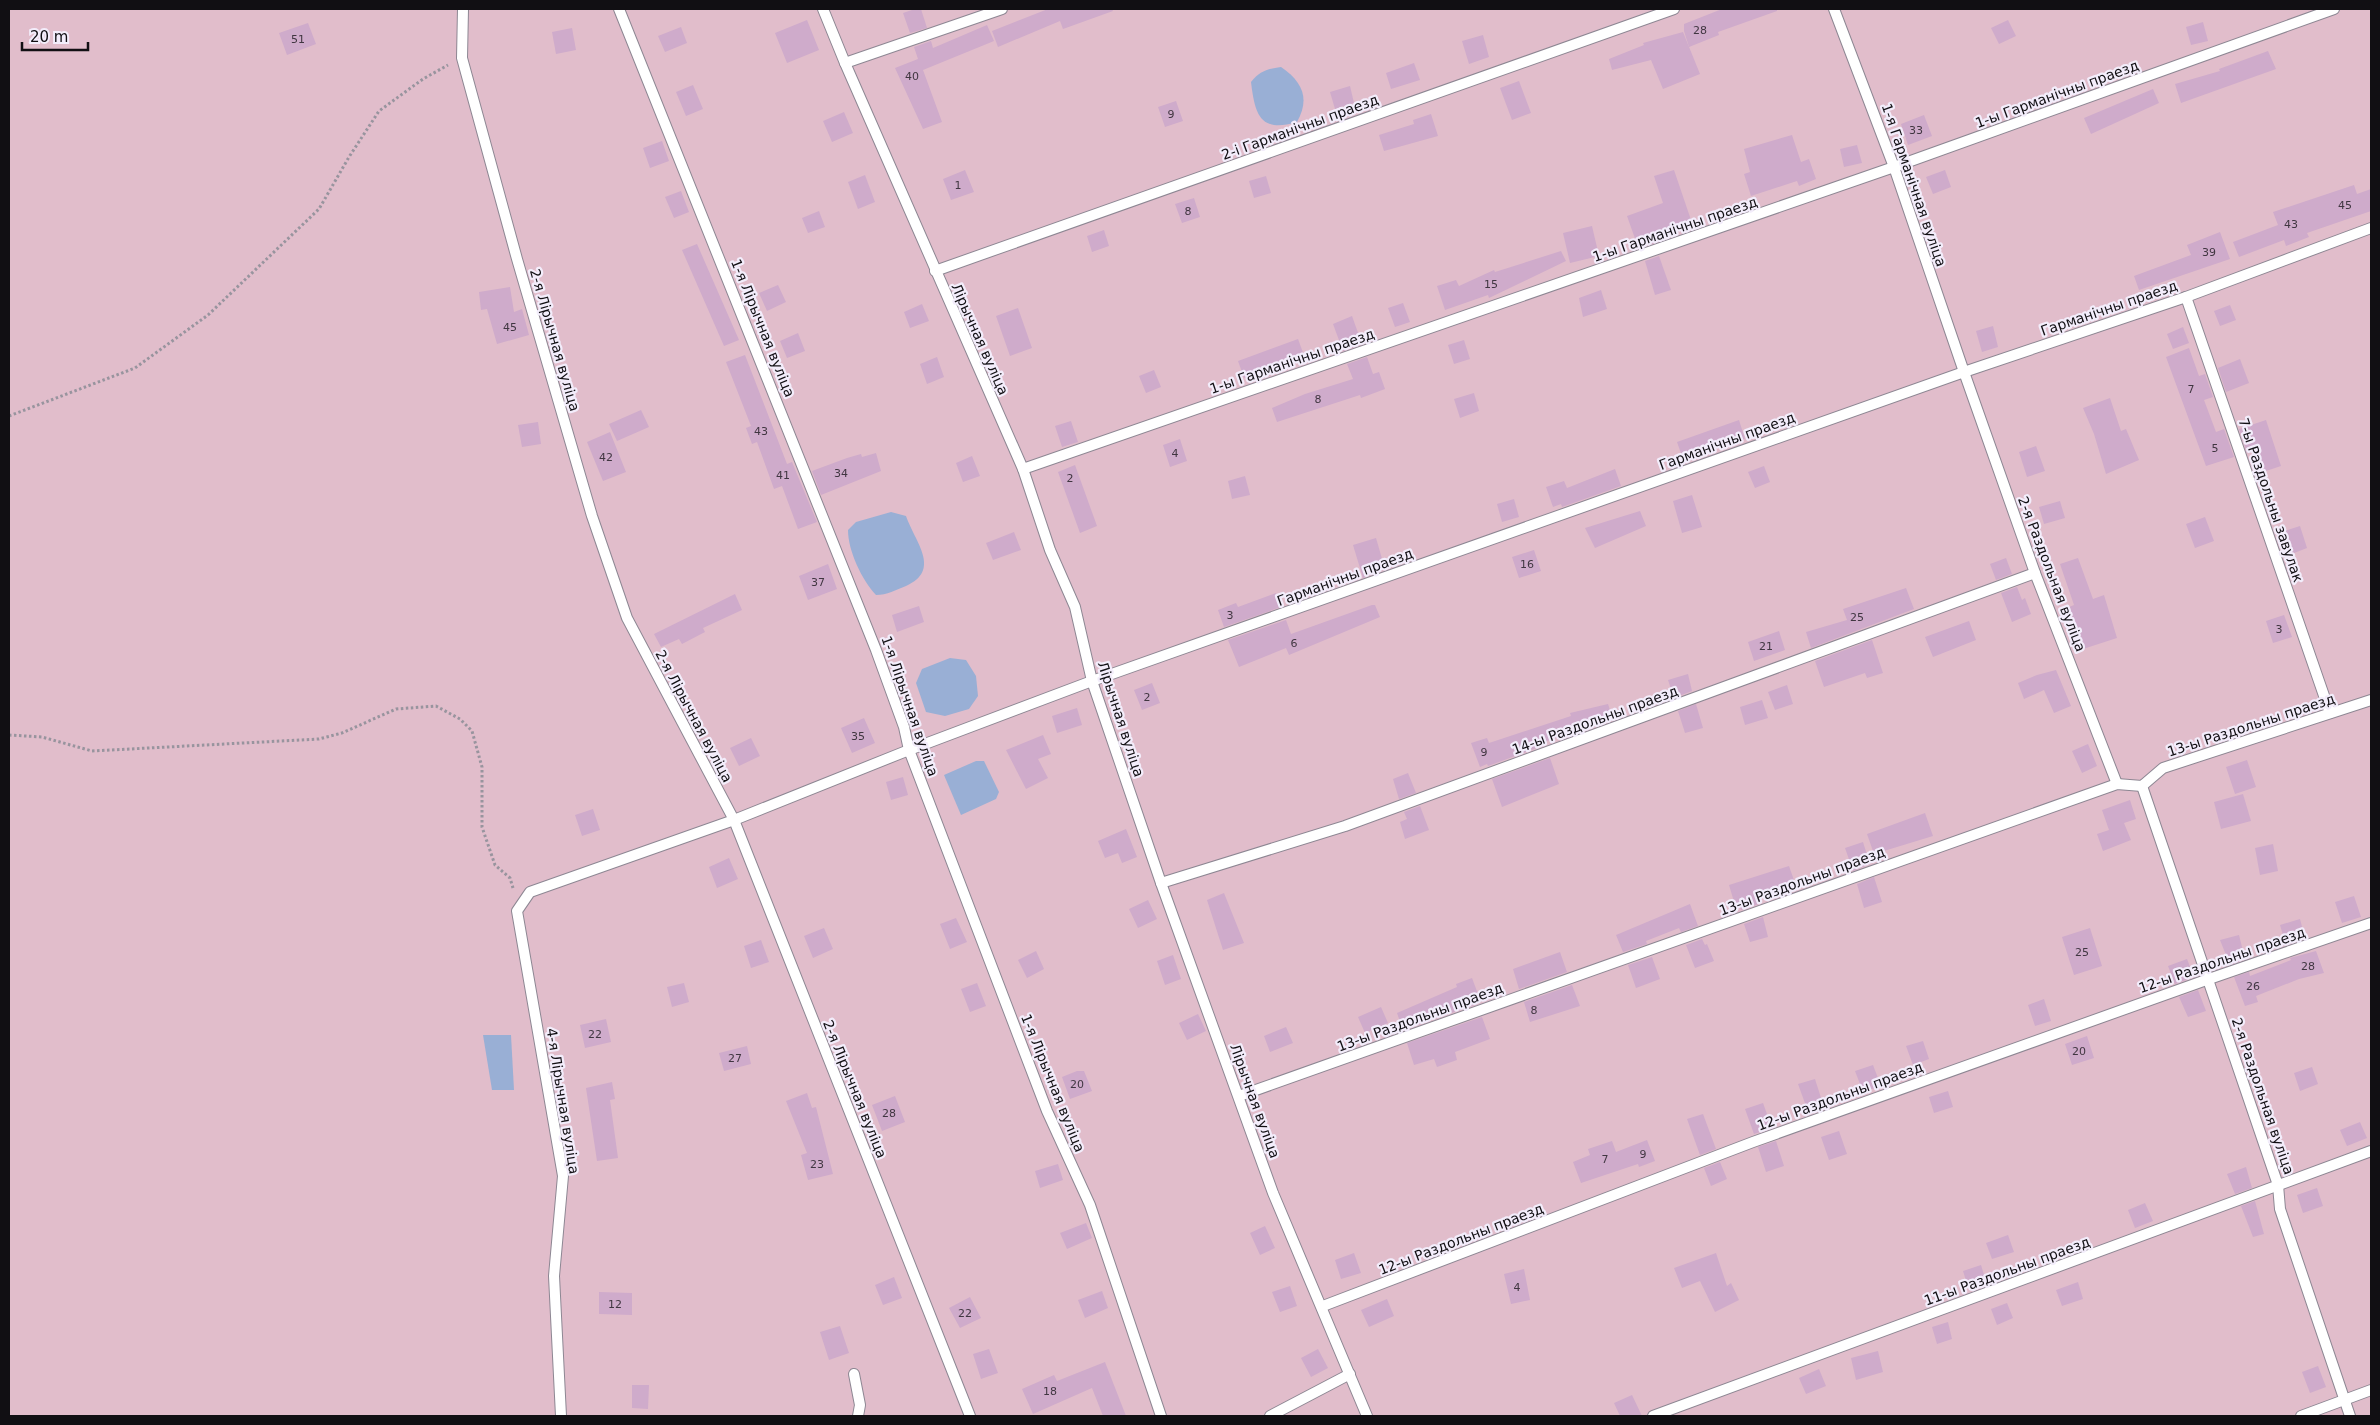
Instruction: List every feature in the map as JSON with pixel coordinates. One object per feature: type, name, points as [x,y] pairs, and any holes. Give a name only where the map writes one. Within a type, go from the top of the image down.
[{"type":"lane","name":"2-я Лірычная вуліца","points":[[463,9],[462,58],[587,497],[627,618],[734,820],[970,1416]]},
{"type":"lane","name":"1-я Лірычная вуліца","points":[[619,9],[876,650],[904,727],[909,750],[1047,1111],[1090,1205],[1161,1416]]},
{"type":"lane","name":"Лірычная вуліца","points":[[824,9],[845,63],[1023,469],[1050,550],[1075,606],[1092,681],[1161,883],[1273,1193],[1367,1416]]},
{"type":"lane","points":[[845,63],[1002,9]]},
{"type":"lane","name":"2-і Гарманічны праезд","points":[[935,271],[1674,9]]},
{"type":"lane","name":"1-я Гарманічная вуліца","points":[[1834,9],[1894,167],[1964,372]]},
{"type":"lane","name":"1-ы Гарманічны праезд","points":[[1023,469],[1894,167],[2334,9]]},
{"type":"lane","name":"Гарманічны праезд","points":[[517,911],[530,892],[734,820],[909,750],[1092,681],[1964,372],[2186,297],[2371,228]]},
{"type":"lane","name":"7-ы Раздольны завулак","points":[[2186,297],[2330,713]]},
{"type":"lane","name":"2-я Раздольная вуліца","points":[[1964,372],[2035,573],[2117,784]]},
{"type":"lane","name":"14-ы Раздольны праезд","points":[[1161,883],[1345,826],[2035,573]]},
{"type":"lane","name":"13-ы Раздольны праезд","points":[[1239,1096],[2117,784],[2142,786],[2163,768],[2371,700]]},
{"type":"lane","name":"2-я Раздольная вуліца","points":[[2142,786],[2278,1185],[2280,1209],[2350,1416]]},
{"type":"lane","name":"4-я Лірычная вуліца","points":[[517,911],[564,1176],[554,1276],[561,1416]]},
{"type":"lane","name":"12-ы Раздольны праезд","points":[[1322,1306],[1753,1142],[2371,923]]},
{"type":"lane","name":"11-ы Раздольны праезд","points":[[1653,1416],[2371,1151]]},
{"type":"lane","points":[[854,1374],[860,1405],[858,1416]]},
{"type":"lane","points":[[1270,1416],[1350,1374]]},
{"type":"lane","points":[[2301,1416],[2371,1390]]},
{"type":"path","points":[[9,416],[135,368],[208,314],[319,209],[349,157],[379,111],[423,79],[462,58]]},
{"type":"path","points":[[9,735],[42,737],[92,750],[319,739],[342,733],[396,709],[436,706],[460,719],[472,731],[482,767],[482,827],[495,865],[510,878],[514,895],[524,901]]},
{"type":"shaded area","points":[[9,9],[2371,9],[2371,1416],[9,1416]]},
{"type":"water","points":[[1281,67],[1299,85],[1302,92],[1303,106],[1297,122],[1275,125],[1267,123],[1258,112],[1251,82],[1264,71]]},
{"type":"water","points":[[891,512],[906,516],[923,555],[924,564],[922,572],[917,579],[891,592],[876,595],[866,581],[853,556],[848,530],[856,522]]},
{"type":"water","points":[[950,658],[966,660],[976,676],[978,696],[969,709],[945,716],[926,712],[916,683],[922,669]]},
{"type":"water","points":[[976,761],[984,761],[999,792],[996,799],[961,815],[944,775]]},
{"type":"water","points":[[483,1035],[511,1035],[514,1090],[492,1090]]},
{"type":"building","points":[[921,9],[927,28],[910,33],[903,13]]},
{"type":"building","points":[[1048,9],[1112,9],[1113,11],[1063,29],[1060,21],[998,47],[992,31]]},
{"type":"building","points":[[1722,9],[1777,9],[1777,11],[1718,32],[1719,35],[1689,47],[1684,24]]},
{"type":"building","points":[[807,20],[819,50],[787,63],[775,33]]},
{"type":"building","points":[[2008,20],[2016,36],[1999,44],[1991,28]]},
{"type":"building","points":[[2203,22],[2208,41],[2191,45],[2186,27]]},
{"type":"building","points":[[308,23],[316,44],[287,55],[279,33]]},
{"type":"building","points":[[987,25],[994,41],[923,70],[942,122],[923,129],[895,68],[918,59],[914,47],[931,41],[933,48]]},
{"type":"building","points":[[681,27],[687,43],[665,52],[658,36]]},
{"type":"building","points":[[572,28],[576,50],[556,54],[552,32]]},
{"type":"building","points":[[1683,32],[1700,74],[1663,89],[1651,60],[1612,70],[1609,59],[1644,45],[1643,43]]},
{"type":"building","points":[[1483,35],[1489,57],[1469,64],[1462,41]]},
{"type":"building","points":[[2268,51],[2276,69],[2181,103],[2175,84],[2220,71],[2219,69]]},
{"type":"building","points":[[1414,63],[1420,80],[1391,89],[1386,73]]},
{"type":"building","points":[[1519,81],[1531,113],[1512,120],[1500,88]]},
{"type":"building","points":[[693,85],[703,109],[686,116],[676,92]]},
{"type":"building","points":[[1350,86],[1354,103],[1335,109],[1330,92]]},
{"type":"building","points":[[2153,89],[2159,103],[2091,134],[2084,118]]},
{"type":"building","points":[[1176,101],[1183,121],[1165,127],[1158,107]]},
{"type":"building","points":[[844,112],[853,133],[832,142],[823,121]]},
{"type":"building","points":[[1431,114],[1438,136],[1384,151],[1379,135],[1414,124],[1413,120]]},
{"type":"building","points":[[1924,115],[1932,136],[1908,145],[1901,124]]},
{"type":"building","points":[[1792,135],[1801,162],[1809,159],[1816,179],[1799,186],[1797,181],[1751,196],[1744,174],[1750,172],[1744,149]]},
{"type":"building","points":[[662,141],[669,161],[650,168],[643,148]]},
{"type":"building","points":[[1857,145],[1862,163],[1844,167],[1840,149]]},
{"type":"building","points":[[965,170],[974,192],[951,200],[943,179]]},
{"type":"building","points":[[1674,170],[1691,220],[1680,223],[1681,226],[1652,236],[1655,243],[1638,247],[1627,216],[1663,203],[1654,176]]},
{"type":"building","points":[[1945,170],[1951,187],[1933,194],[1926,177]]},
{"type":"building","points":[[865,175],[875,202],[858,209],[848,182]]},
{"type":"building","points":[[1266,176],[1271,193],[1254,198],[1249,181]]},
{"type":"building","points":[[2354,185],[2357,194],[2371,189],[2371,211],[2307,233],[2309,237],[2286,246],[2284,240],[2239,257],[2233,242],[2278,225],[2273,212]]},
{"type":"building","points":[[681,191],[689,212],[674,218],[665,197]]},
{"type":"building","points":[[1194,198],[1200,217],[1182,223],[1175,204]]},
{"type":"building","points":[[819,211],[825,227],[808,233],[802,218]]},
{"type":"building","points":[[1592,226],[1599,256],[1570,263],[1563,233]]},
{"type":"building","points":[[1104,230],[1109,246],[1092,252],[1087,236]]},
{"type":"building","points":[[2220,232],[2230,259],[2139,290],[2134,276],[2191,255],[2187,245]]},
{"type":"building","points":[[697,244],[739,340],[724,346],[682,250]]},
{"type":"building","points":[[1561,251],[1566,261],[1489,298],[1488,295],[1445,310],[1437,286],[1456,280],[1459,286],[1494,270],[1495,272]]},
{"type":"building","points":[[1659,256],[1671,290],[1655,295],[1645,261]]},
{"type":"building","points":[[778,285],[786,302],[767,311],[759,293]]},
{"type":"building","points":[[510,287],[514,312],[522,309],[529,335],[497,344],[487,309],[481,310],[479,292]]},
{"type":"building","points":[[1601,290],[1607,309],[1583,317],[1579,298]]},
{"type":"building","points":[[1403,303],[1410,322],[1395,327],[1388,308]]},
{"type":"building","points":[[922,304],[929,321],[910,328],[904,312]]},
{"type":"building","points":[[2230,305],[2236,320],[2220,326],[2214,311]]},
{"type":"building","points":[[1018,308],[1032,348],[1010,356],[996,316]]},
{"type":"building","points":[[1352,316],[1362,344],[1343,351],[1333,324]]},
{"type":"building","points":[[1993,326],[1998,347],[1982,352],[1976,331]]},
{"type":"building","points":[[2183,327],[2189,343],[2173,349],[2167,334]]},
{"type":"building","points":[[798,333],[805,351],[787,358],[780,341]]},
{"type":"building","points":[[1298,339],[1305,358],[1244,378],[1238,361]]},
{"type":"building","points":[[1464,340],[1470,359],[1454,364],[1448,345]]},
{"type":"building","points":[[2189,348],[2199,376],[2205,374],[2213,397],[2204,400],[2216,432],[2224,429],[2234,457],[2206,466],[2166,357]]},
{"type":"building","points":[[745,355],[787,464],[792,462],[817,522],[798,529],[782,486],[774,489],[757,442],[752,444],[746,428],[751,426],[726,362]]},
{"type":"building","points":[[937,357],[944,377],[927,384],[920,364]]},
{"type":"building","points":[[1367,357],[1373,374],[1379,372],[1385,389],[1361,398],[1360,395],[1277,422],[1272,408],[1305,394],[1353,379],[1347,364]]},
{"type":"building","points":[[2240,359],[2249,383],[2226,392],[2218,368]]},
{"type":"building","points":[[1154,370],[1161,387],[1146,393],[1139,376]]},
{"type":"building","points":[[1474,393],[1479,411],[1460,418],[1454,399]]},
{"type":"building","points":[[2110,398],[2121,431],[2126,429],[2139,460],[2106,474],[2094,434],[2083,408]]},
{"type":"building","points":[[641,410],[649,427],[617,441],[609,424]]},
{"type":"building","points":[[1739,420],[1745,439],[1700,452],[1702,455],[1684,462],[1677,442]]},
{"type":"building","points":[[2266,420],[2281,466],[2260,473],[2252,451],[2247,453],[2239,429]]},
{"type":"building","points":[[1071,421],[1078,442],[1062,447],[1055,426]]},
{"type":"building","points":[[538,422],[541,444],[522,447],[518,425]]},
{"type":"building","points":[[610,432],[626,472],[603,481],[587,442]]},
{"type":"building","points":[[1180,439],[1187,461],[1170,467],[1163,445]]},
{"type":"building","points":[[2036,446],[2045,471],[2027,477],[2019,452]]},
{"type":"building","points":[[876,453],[881,471],[821,495],[812,471],[861,454],[862,457]]},
{"type":"building","points":[[972,456],[980,476],[963,482],[956,463]]},
{"type":"building","points":[[1075,465],[1097,526],[1080,533],[1058,472]]},
{"type":"building","points":[[1764,466],[1770,482],[1755,488],[1748,472]]},
{"type":"building","points":[[1615,469],[1621,486],[1562,507],[1561,504],[1553,507],[1546,487],[1564,481],[1567,488]]},
{"type":"building","points":[[1245,476],[1250,495],[1232,499],[1228,481]]},
{"type":"building","points":[[1692,495],[1702,527],[1682,533],[1673,501]]},
{"type":"building","points":[[1514,499],[1519,517],[1502,522],[1497,504]]},
{"type":"building","points":[[2060,501],[2065,518],[2044,524],[2039,507]]},
{"type":"building","points":[[1640,511],[1646,526],[1595,548],[1585,528]]},
{"type":"building","points":[[2205,517],[2214,541],[2195,548],[2186,524]]},
{"type":"building","points":[[2300,526],[2307,548],[2289,555],[2281,532]]},
{"type":"building","points":[[1014,532],[1021,550],[993,560],[986,543]]},
{"type":"building","points":[[1376,538],[1385,569],[1363,578],[1353,545]]},
{"type":"building","points":[[1534,550],[1541,571],[1519,578],[1512,557]]},
{"type":"building","points":[[2006,558],[2012,574],[1996,580],[1990,564]]},
{"type":"building","points":[[2078,558],[2093,599],[2104,595],[2117,638],[2083,649],[2069,607],[2074,605],[2060,564]]},
{"type":"building","points":[[828,564],[837,589],[808,600],[799,576]]},
{"type":"building","points":[[2017,587],[2022,600],[2025,598],[2031,614],[2012,622],[2001,593]]},
{"type":"building","points":[[1906,588],[1914,609],[1811,648],[1806,632],[1847,620],[1843,609]]},
{"type":"building","points":[[1276,593],[1281,607],[1224,627],[1218,610],[1236,603],[1238,607]]},
{"type":"building","points":[[735,594],[742,610],[703,628],[705,632],[682,644],[679,639],[661,647],[654,634]]},
{"type":"building","points":[[1375,605],[1380,617],[1289,655],[1286,648],[1239,667],[1228,640],[1286,620],[1291,634]]},
{"type":"building","points":[[919,606],[924,622],[897,632],[892,615]]},
{"type":"building","points":[[2284,615],[2292,637],[2273,643],[2266,621]]},
{"type":"building","points":[[1969,621],[1976,640],[1933,657],[1925,637]]},
{"type":"building","points":[[1779,631],[1785,650],[1754,661],[1748,642]]},
{"type":"building","points":[[1872,640],[1883,673],[1867,678],[1865,673],[1824,687],[1815,661]]},
{"type":"building","points":[[2056,670],[2071,706],[2054,713],[2044,690],[2024,699],[2018,683]]},
{"type":"building","points":[[1688,674],[1692,691],[1674,698],[1668,680]]},
{"type":"building","points":[[1152,683],[1160,703],[1142,710],[1134,690]]},
{"type":"building","points":[[1787,685],[1793,704],[1775,710],[1768,692]]},
{"type":"building","points":[[1762,700],[1768,718],[1745,725],[1740,707]]},
{"type":"building","points":[[1608,704],[1613,719],[1578,733],[1577,731],[1544,742],[1545,745],[1488,766],[1487,764],[1480,767],[1471,743],[1487,738],[1489,743],[1571,716],[1570,713]]},
{"type":"building","points":[[1696,704],[1703,728],[1685,733],[1678,711]]},
{"type":"building","points":[[1077,708],[1082,725],[1057,733],[1052,716]]},
{"type":"building","points":[[864,718],[875,743],[852,753],[841,728]]},
{"type":"building","points":[[1043,735],[1051,754],[1038,759],[1048,778],[1026,789],[1006,750]]},
{"type":"building","points":[[751,738],[760,756],[739,766],[730,748]]},
{"type":"building","points":[[2088,744],[2097,766],[2082,773],[2072,751]]},
{"type":"building","points":[[1550,758],[1559,784],[1502,807],[1492,779]]},
{"type":"building","points":[[2247,760],[2256,787],[2235,794],[2226,767]]},
{"type":"building","points":[[1408,773],[1416,793],[1399,799],[1393,779]]},
{"type":"building","points":[[903,777],[908,795],[891,800],[886,782]]},
{"type":"building","points":[[2243,794],[2251,821],[2221,829],[2214,802]]},
{"type":"building","points":[[2130,800],[2136,819],[2124,823],[2131,840],[2103,851],[2097,834],[2109,830],[2102,810]]},
{"type":"building","points":[[1420,806],[1429,830],[1405,839],[1400,822],[1407,819],[1404,812]]},
{"type":"building","points":[[593,809],[600,830],[582,836],[575,815]]},
{"type":"building","points":[[1925,813],[1933,836],[1874,854],[1867,834]]},
{"type":"building","points":[[1126,829],[1137,857],[1122,863],[1118,853],[1105,858],[1098,841]]},
{"type":"building","points":[[1863,842],[1870,864],[1853,871],[1845,848]]},
{"type":"building","points":[[2273,844],[2278,871],[2260,875],[2255,848]]},
{"type":"building","points":[[729,858],[738,879],[717,888],[709,867]]},
{"type":"building","points":[[1789,866],[1795,883],[1757,899],[1759,904],[1741,910],[1739,904],[1735,905],[1729,885]]},
{"type":"building","points":[[1874,877],[1882,902],[1864,908],[1857,884]]},
{"type":"building","points":[[1224,893],[1244,943],[1223,950],[1207,900]]},
{"type":"building","points":[[2354,896],[2361,917],[2342,923],[2335,902]]},
{"type":"building","points":[[1148,900],[1157,919],[1138,928],[1129,909]]},
{"type":"building","points":[[1690,904],[1698,926],[1681,932],[1679,928],[1646,941],[1647,944],[1623,952],[1616,935]]},
{"type":"building","points":[[1763,917],[1768,937],[1750,942],[1744,924]]},
{"type":"building","points":[[956,918],[967,942],[950,949],[940,924]]},
{"type":"building","points":[[2300,919],[2305,938],[2286,945],[2280,925]]},
{"type":"building","points":[[824,928],[833,949],[813,958],[804,936]]},
{"type":"building","points":[[2090,928],[2102,966],[2074,975],[2062,937]]},
{"type":"building","points":[[2239,935],[2245,959],[2230,965],[2220,940]]},
{"type":"building","points":[[1702,939],[1705,945],[1707,944],[1714,961],[1695,968],[1686,945]]},
{"type":"building","points":[[761,940],[769,962],[751,968],[744,946]]},
{"type":"building","points":[[1036,951],[1044,969],[1027,978],[1018,960]]},
{"type":"building","points":[[2316,951],[2324,973],[2299,979],[2256,996],[2258,1002],[2245,1006],[2234,977],[2249,972],[2250,976],[2291,960],[2290,958]]},
{"type":"building","points":[[1560,952],[1567,972],[1519,989],[1513,969]]},
{"type":"building","points":[[1173,955],[1181,979],[1165,985],[1157,961]]},
{"type":"building","points":[[1652,957],[1660,979],[1636,988],[1628,965]]},
{"type":"building","points":[[2187,959],[2194,977],[2175,984],[2168,966]]},
{"type":"building","points":[[1472,978],[1478,994],[1474,995],[1477,1004],[1403,1030],[1397,1013],[1457,987],[1456,984]]},
{"type":"building","points":[[684,983],[689,1002],[672,1007],[667,987]]},
{"type":"building","points":[[977,983],[986,1006],[970,1012],[961,989]]},
{"type":"building","points":[[1572,985],[1580,1006],[1530,1022],[1524,1002]]},
{"type":"building","points":[[2198,990],[2206,1011],[2188,1017],[2179,997]]},
{"type":"building","points":[[2044,999],[2051,1021],[2035,1026],[2028,1005]]},
{"type":"building","points":[[1381,1007],[1388,1023],[1365,1033],[1358,1017]]},
{"type":"building","points":[[1198,1014],[1206,1031],[1187,1040],[1179,1023]]},
{"type":"building","points":[[1482,1017],[1490,1039],[1455,1052],[1457,1060],[1437,1067],[1434,1059],[1414,1065],[1407,1043]]},
{"type":"building","points":[[606,1019],[611,1042],[585,1048],[580,1025]]},
{"type":"building","points":[[1286,1027],[1293,1043],[1270,1052],[1264,1036]]},
{"type":"building","points":[[2087,1036],[2094,1058],[2072,1065],[2065,1044]]},
{"type":"building","points":[[1923,1041],[1929,1059],[1913,1065],[1906,1046]]},
{"type":"building","points":[[747,1046],[751,1064],[724,1071],[719,1053]]},
{"type":"building","points":[[1873,1065],[1881,1086],[1863,1092],[1855,1071]]},
{"type":"building","points":[[2312,1067],[2318,1084],[2300,1091],[2294,1073]]},
{"type":"building","points":[[1077,1071],[1084,1071],[1092,1091],[1070,1099],[1062,1077]]},
{"type":"building","points":[[1815,1079],[1822,1101],[1806,1106],[1798,1084]]},
{"type":"building","points":[[612,1082],[615,1099],[610,1100],[618,1158],[597,1161],[586,1088]]},
{"type":"building","points":[[1948,1091],[1953,1107],[1934,1113],[1929,1097]]},
{"type":"building","points":[[807,1093],[812,1108],[816,1107],[833,1174],[808,1180],[801,1155],[807,1153],[786,1101]]},
{"type":"building","points":[[895,1096],[905,1122],[882,1131],[872,1105]]},
{"type":"building","points":[[1763,1103],[1772,1128],[1754,1134],[1745,1109]]},
{"type":"building","points":[[1703,1114],[1716,1149],[1700,1155],[1687,1119]]},
{"type":"building","points":[[2360,1122],[2367,1138],[2347,1146],[2340,1130]]},
{"type":"building","points":[[1839,1131],[1847,1154],[1829,1160],[1821,1137]]},
{"type":"building","points":[[1647,1140],[1655,1161],[1639,1167],[1638,1164],[1581,1183],[1573,1162],[1590,1155],[1588,1149],[1612,1141],[1616,1152]]},
{"type":"building","points":[[1776,1141],[1784,1166],[1766,1172],[1758,1147]]},
{"type":"building","points":[[1720,1162],[1727,1179],[1711,1186],[1704,1168]]},
{"type":"building","points":[[1058,1164],[1063,1180],[1040,1188],[1035,1171]]},
{"type":"building","points":[[2246,1167],[2252,1188],[2235,1194],[2227,1174]]},
{"type":"building","points":[[2317,1188],[2323,1206],[2303,1213],[2297,1195]]},
{"type":"building","points":[[2255,1201],[2264,1234],[2253,1237],[2241,1206]]},
{"type":"building","points":[[2145,1203],[2153,1221],[2135,1228],[2128,1210]]},
{"type":"building","points":[[1086,1223],[1092,1238],[1067,1249],[1060,1233]]},
{"type":"building","points":[[1265,1226],[1275,1248],[1260,1255],[1250,1233]]},
{"type":"building","points":[[2008,1235],[2014,1252],[1992,1259],[1986,1243]]},
{"type":"building","points":[[1354,1253],[1361,1273],[1341,1279],[1335,1260]]},
{"type":"building","points":[[1716,1253],[1727,1286],[1731,1283],[1739,1300],[1715,1312],[1700,1281],[1682,1288],[1674,1268]]},
{"type":"building","points":[[1981,1265],[1987,1284],[1969,1290],[1963,1271]]},
{"type":"building","points":[[1524,1269],[1530,1300],[1511,1304],[1504,1274]]},
{"type":"building","points":[[894,1277],[902,1298],[883,1305],[875,1285]]},
{"type":"building","points":[[2078,1282],[2083,1299],[2062,1306],[2056,1290]]},
{"type":"building","points":[[1290,1286],[1297,1306],[1280,1312],[1272,1292]]},
{"type":"building","points":[[1102,1291],[1108,1308],[1085,1318],[1078,1300]]},
{"type":"building","points":[[599,1292],[632,1293],[632,1315],[599,1314]]},
{"type":"building","points":[[970,1297],[981,1318],[960,1328],[949,1308]]},
{"type":"building","points":[[1387,1299],[1394,1316],[1369,1327],[1361,1310]]},
{"type":"building","points":[[2007,1303],[2013,1318],[1997,1325],[1991,1309]]},
{"type":"building","points":[[1948,1322],[1952,1339],[1937,1344],[1932,1327]]},
{"type":"building","points":[[840,1326],[849,1353],[829,1360],[820,1332]]},
{"type":"building","points":[[989,1349],[998,1373],[981,1379],[973,1354]]},
{"type":"building","points":[[1318,1349],[1328,1368],[1311,1377],[1301,1358]]},
{"type":"building","points":[[1878,1351],[1883,1372],[1856,1380],[1851,1358]]},
{"type":"building","points":[[1105,1362],[1126,1416],[1103,1416],[1092,1388],[1033,1414],[1022,1389],[1054,1375],[1057,1381]]},
{"type":"building","points":[[2318,1366],[2326,1387],[2310,1393],[2302,1372]]},
{"type":"building","points":[[1819,1369],[1826,1386],[1806,1394],[1799,1378]]},
{"type":"building","points":[[632,1385],[649,1385],[648,1409],[632,1408]]},
{"type":"building","points":[[1632,1395],[1642,1416],[1620,1416],[1614,1403]]}]
